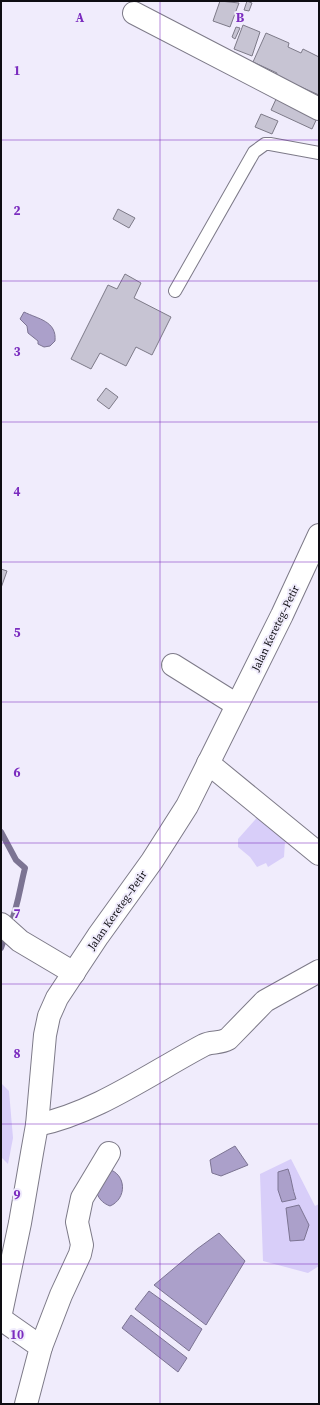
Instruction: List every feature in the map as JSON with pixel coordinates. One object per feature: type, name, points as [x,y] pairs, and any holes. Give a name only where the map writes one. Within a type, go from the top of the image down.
[{"type":"street","points":[[134,13],[319,109]]},
{"type":"street","name":"Jalan Kereteg–Petir","points":[[1,1313],[20,1223],[37,1125],[46,1024],[57,998],[188,806],[319,535]]},
{"type":"street","points":[[173,665],[237,705]]},
{"type":"street","points":[[208,763],[319,854]]},
{"type":"street","points":[[1,924],[20,941],[74,974]]},
{"type":"street","points":[[37,1125],[59,1121],[93,1105],[210,1042],[221,1042],[228,1039],[265,1001],[319,971]]},
{"type":"street","points":[[26,1404],[41,1347],[61,1295],[80,1254],[82,1245],[77,1222],[82,1198],[109,1153]]},
{"type":"street","points":[[1,1319],[41,1347]]},
{"type":"lane","points":[[175,291],[254,152],[265,144],[270,144],[319,153]]},
{"type":"shaded area","points":[[24,312],[50,325],[55,334],[55,341],[50,346],[44,347],[38,344],[38,341],[28,333],[27,326],[20,319]]},
{"type":"shaded area","points":[[261,813],[285,841],[284,857],[268,867],[266,863],[257,867],[250,857],[238,847],[238,839]]},
{"type":"shaded area","points":[[1,1083],[9,1091],[13,1138],[8,1164],[1,1157]]},
{"type":"shaded area","points":[[235,1146],[248,1165],[221,1176],[212,1173],[210,1160]]},
{"type":"shaded area","points":[[291,1159],[315,1206],[319,1204],[319,1266],[308,1273],[263,1261],[260,1174]]},
{"type":"shaded area","points":[[108,1169],[119,1176],[122,1187],[120,1198],[116,1203],[110,1206],[101,1200],[96,1190]]},
{"type":"shaded area","points":[[288,1169],[296,1199],[282,1202],[278,1190],[278,1172]]},
{"type":"shaded area","points":[[299,1205],[309,1225],[304,1240],[290,1241],[286,1208]]},
{"type":"shaded area","points":[[219,1233],[245,1261],[206,1325],[154,1285],[197,1249]]},
{"type":"shaded area","points":[[149,1291],[202,1329],[189,1351],[135,1309]]},
{"type":"shaded area","points":[[131,1315],[187,1358],[178,1372],[122,1328]]},
{"type":"building","points":[[220,1],[239,3],[230,27],[213,21]]},
{"type":"building","points":[[247,1],[252,3],[249,11],[244,10]]},
{"type":"building","points":[[243,25],[260,32],[252,56],[234,49]]},
{"type":"building","points":[[236,27],[240,28],[235,39],[232,37]]},
{"type":"building","points":[[266,33],[289,43],[288,47],[301,53],[303,49],[319,57],[319,95],[276,76],[277,73],[253,62]]},
{"type":"building","points":[[277,97],[318,116],[312,129],[271,110]]},
{"type":"building","points":[[261,114],[278,121],[272,134],[255,127]]},
{"type":"building","points":[[118,209],[135,218],[129,228],[113,219]]},
{"type":"building","points":[[125,274],[141,283],[134,298],[171,317],[152,355],[136,347],[126,366],[100,353],[91,369],[71,359],[108,285],[117,289]]},
{"type":"building","points":[[106,388],[118,397],[109,409],[97,400]]},
{"type":"building","points":[[1,569],[7,571],[1,588]]},
{"type":"waterway","points":[[1,832],[16,860],[25,868],[17,904],[10,925]]},
{"type":"waterway","points":[[1,948],[6,934]]}]
